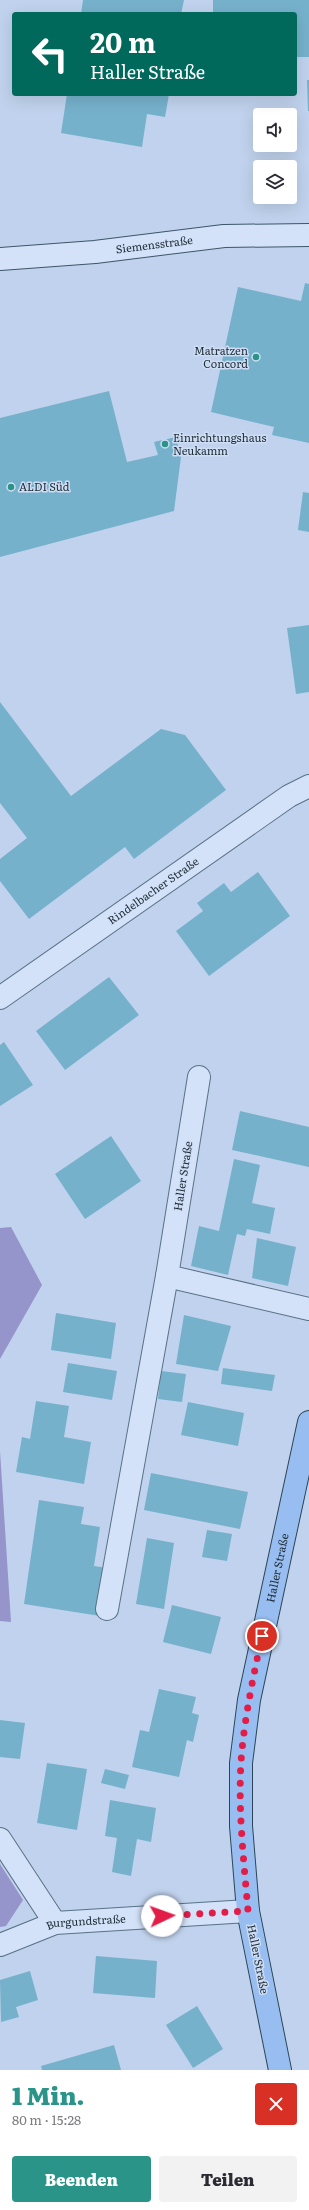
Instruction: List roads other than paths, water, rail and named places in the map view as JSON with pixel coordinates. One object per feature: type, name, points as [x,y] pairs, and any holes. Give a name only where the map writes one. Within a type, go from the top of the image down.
[{"type":"main road","name":"Haller Straße","points":[[280,2070],[248,1911],[241,1826],[241,1763],[248,1707],[309,1422]]},
{"type":"street","name":"Siemensstraße","points":[[0,259],[95,252],[224,236],[309,235]]},
{"type":"street","name":"Rindelbacher Straße","points":[[0,998],[289,796],[309,786]]},
{"type":"street","name":"Haller Straße","points":[[107,1609],[167,1276],[199,1077]]},
{"type":"street","points":[[167,1276],[309,1309]]},
{"type":"street","points":[[0,1839],[55,1923]]},
{"type":"street","name":"Burgundstraße","points":[[0,1945],[55,1923],[248,1911]]},
{"type":"place","name":"Matratzen Concord","points":[[256,357]]},
{"type":"place","name":"Einrichtungshaus Neukamm","points":[[165,444]]},
{"type":"place","name":"ALDI Süd","points":[[11,487]]}]
